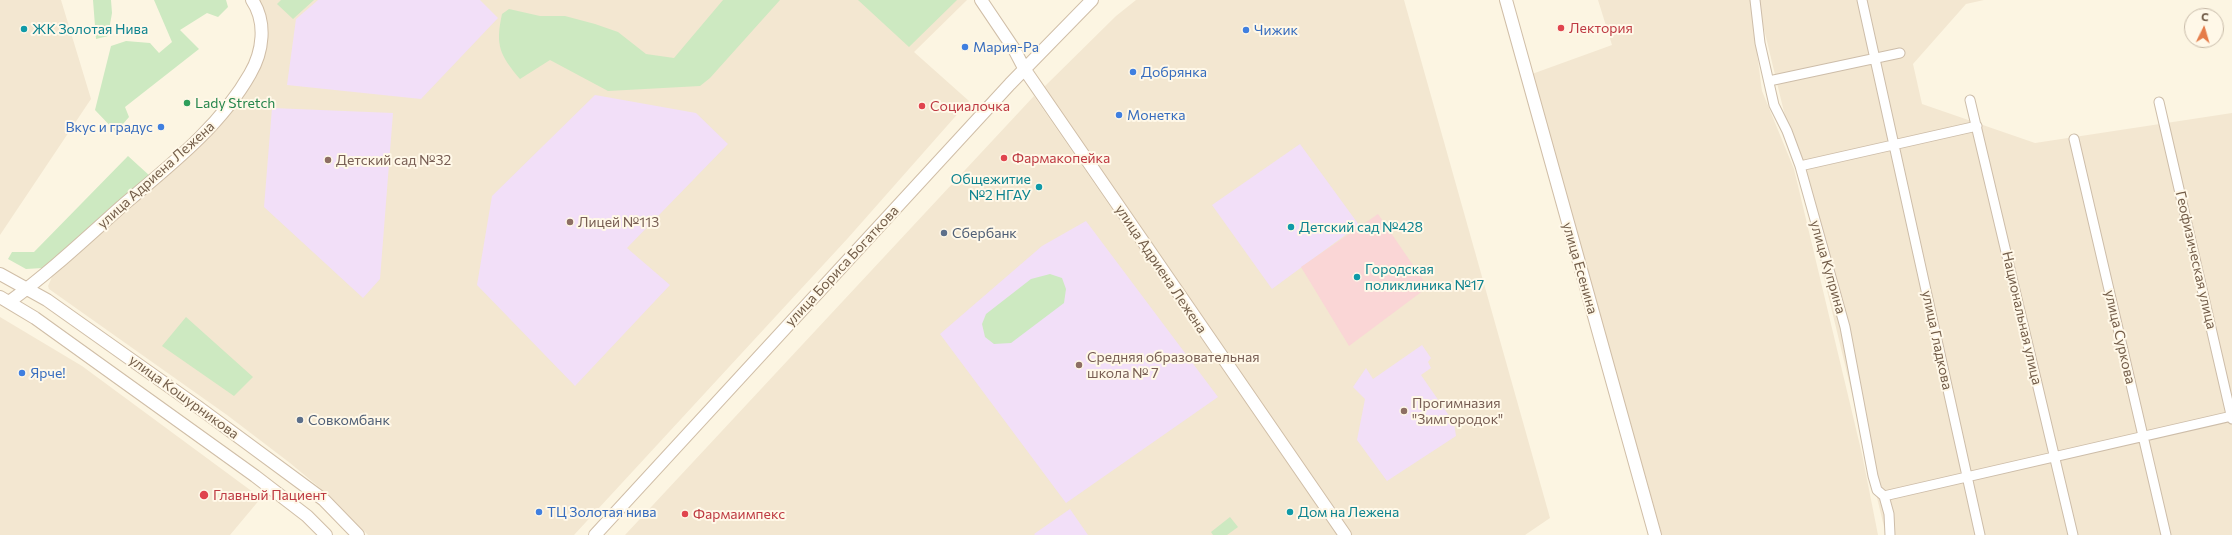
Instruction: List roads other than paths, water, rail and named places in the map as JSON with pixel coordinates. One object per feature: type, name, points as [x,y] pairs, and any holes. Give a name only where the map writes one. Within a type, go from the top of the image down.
[{"type":"street","name":"улица Адриена Лежена","points":[[5,300],[27,289],[44,277],[165,169],[227,108],[251,73],[262,40],[260,15],[252,0]]},
{"type":"street","name":"улица Адриена Лежена","points":[[981,0],[1014,49],[1025,70],[1345,535]]},
{"type":"street","name":"улица Бориса Богаткова","points":[[595,535],[1025,70],[1092,0]]},
{"type":"street","name":"улица Есенина","points":[[1506,0],[1655,535]]},
{"type":"street","name":"улица Куприна","points":[[1755,0],[1760,43],[1774,105],[1787,131],[1800,166],[1845,327],[1873,476],[1877,490],[1884,496],[1889,514],[1890,535]]},
{"type":"street","name":"улица Гладкова","points":[[1862,0],[1980,535]]},
{"type":"street","points":[[1769,81],[1900,53]]},
{"type":"street","name":"Национальная улица","points":[[1970,100],[2073,535]]},
{"type":"street","name":"Геофизическая улица","points":[[2159,102],[2232,417]]},
{"type":"street","points":[[1800,166],[1894,146],[1977,126]]},
{"type":"street","name":"улица Суркова","points":[[2074,139],[2166,535]]},
{"type":"street","name":"улица Кошурникова","points":[[0,274],[47,300],[198,407],[324,500],[358,535]]},
{"type":"street","name":"улица Кошурникова","points":[[5,300],[255,476],[307,516],[326,535]]},
{"type":"street","points":[[1884,496],[1968,478],[2143,435],[2232,417]]},
{"type":"place","name":"Лектория","points":[[1561,28]]},
{"type":"place","name":"ЖК Золотая Нива","points":[[24,29]]},
{"type":"place","name":"Чижик","points":[[1246,30]]},
{"type":"place","name":"Мария-Ра","points":[[965,47]]},
{"type":"place","name":"Добрянка","points":[[1133,72]]},
{"type":"place","name":"Lady Stretch","points":[[187,103]]},
{"type":"place","name":"Социалочка","points":[[922,106]]},
{"type":"place","name":"Монетка","points":[[1119,115]]},
{"type":"place","name":"Вкус и градус","points":[[161,127]]},
{"type":"place","name":"Фармакопейка","points":[[1004,158]]},
{"type":"place","name":"Детский сад №32","points":[[328,160]]},
{"type":"place","name":"Общежитие №2 НГАУ","points":[[1039,187]]},
{"type":"place","name":"Лицей №113","points":[[570,222]]},
{"type":"place","name":"Детский сад №428","points":[[1291,227]]},
{"type":"place","name":"Сбербанк","points":[[944,233]]},
{"type":"place","name":"Городская поликлиника №17","points":[[1357,277]]},
{"type":"place","name":"Средняя образовательная школа № 7","points":[[1079,365]]},
{"type":"place","name":"Ярче!","points":[[22,373]]},
{"type":"place","name":"Прогимназия \"Зимгородок\"","points":[[1404,411]]},
{"type":"place","name":"Совкомбанк","points":[[300,420]]},
{"type":"place","name":"Главный Пациент","points":[[204,495]]},
{"type":"place","name":"ТЦ Золотая нива","points":[[539,512]]},
{"type":"place","name":"Дом на Лежена","points":[[1290,512]]},
{"type":"place","name":"Фармаимпекс","points":[[685,514]]}]
